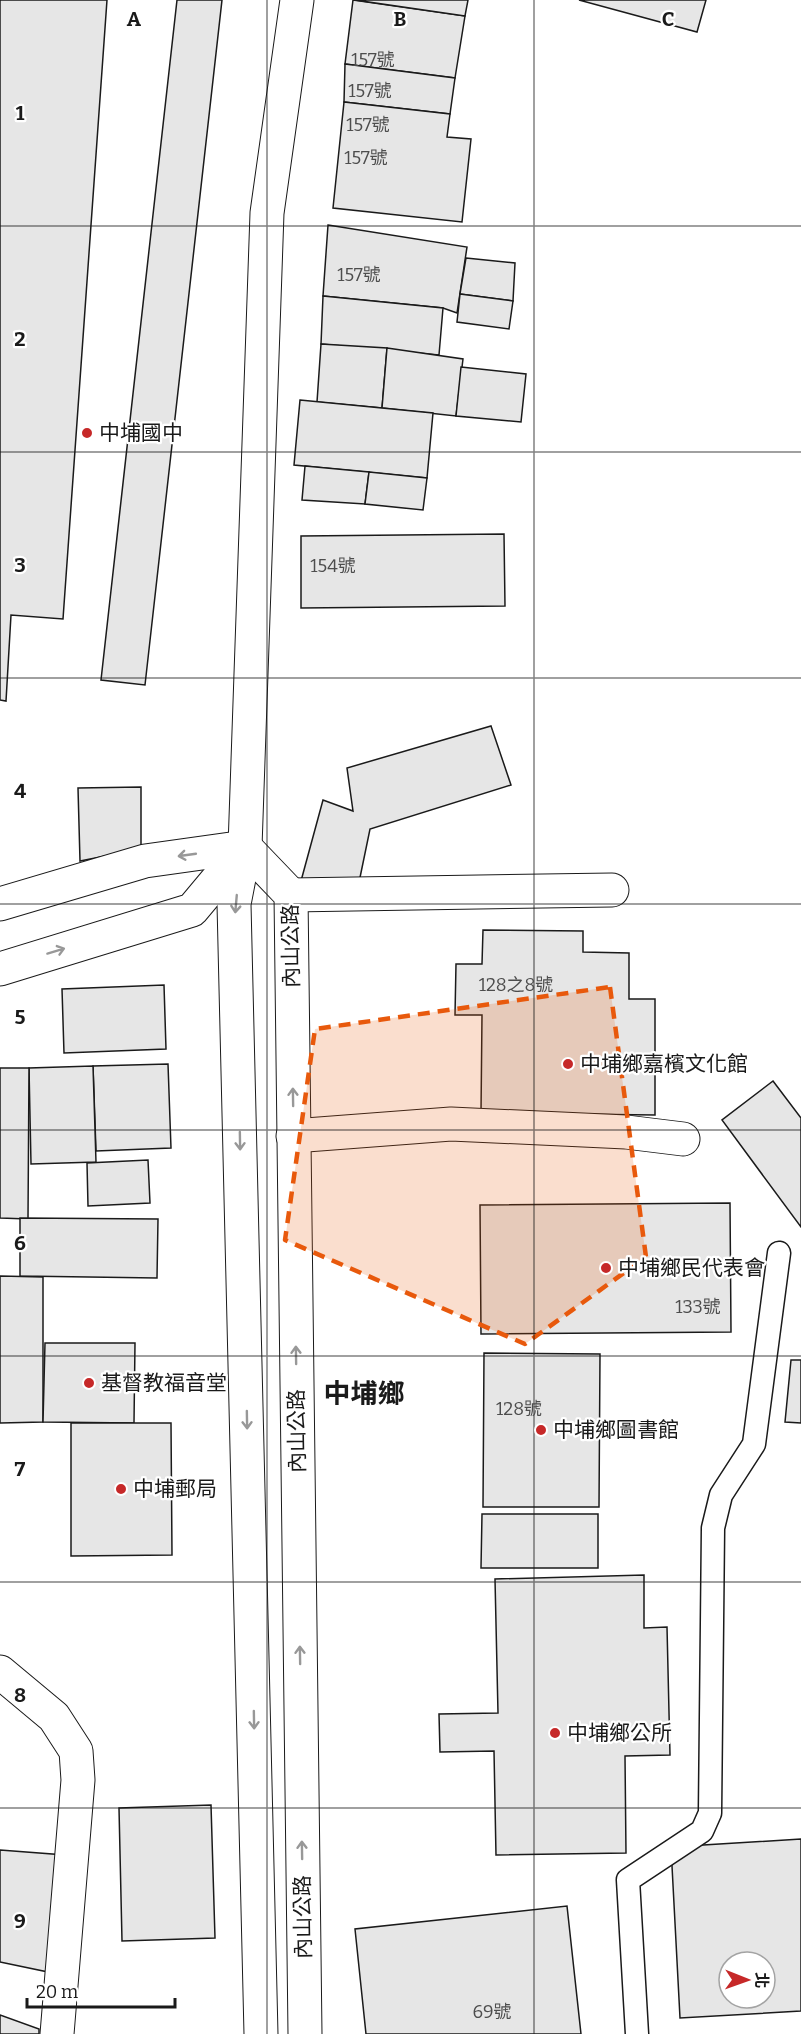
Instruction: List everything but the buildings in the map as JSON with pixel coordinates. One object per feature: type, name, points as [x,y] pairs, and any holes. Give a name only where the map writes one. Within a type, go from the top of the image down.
[{"type":"main road","points":[[0,969],[192,910],[245,847],[267,213],[297,0]]},
{"type":"main road","points":[[0,904],[145,861],[245,847]]},
{"type":"main road","name":"內山公路","points":[[245,847],[291,895],[304,2034]]},
{"type":"main road","name":"內山公路","points":[[245,847],[234,904],[261,2034]]},
{"type":"main road","points":[[291,895],[612,891]]},
{"type":"main road","points":[[293,1136],[450,1124],[626,1132],[682,1139]]},
{"type":"main road","points":[[0,1672],[54,1717],[76,1751],[78,1779],[57,2034]]},
{"type":"lane","points":[[637,2034],[628,1880],[702,1832],[710,1813],[713,1528],[721,1495],[754,1444],[778,1253]]},
{"type":"highlighted area","points":[[610,987],[646,1257],[525,1344],[285,1240],[315,1029]]},
{"type":"place","name":"中埔國中","points":[[87,433]]},
{"type":"place","name":"中埔鄉嘉檳文化館","points":[[568,1064]]},
{"type":"place","name":"中埔鄉民代表會","points":[[606,1268]]},
{"type":"place","name":"基督教福音堂","points":[[89,1383]]},
{"type":"place","name":"中埔鄉圖書館","points":[[541,1430]]},
{"type":"place","name":"中埔郵局","points":[[121,1489]]},
{"type":"place","name":"中埔鄉公所","points":[[555,1733]]},
{"type":"district","name":"中埔鄉","points":[[364,1394]]}]
